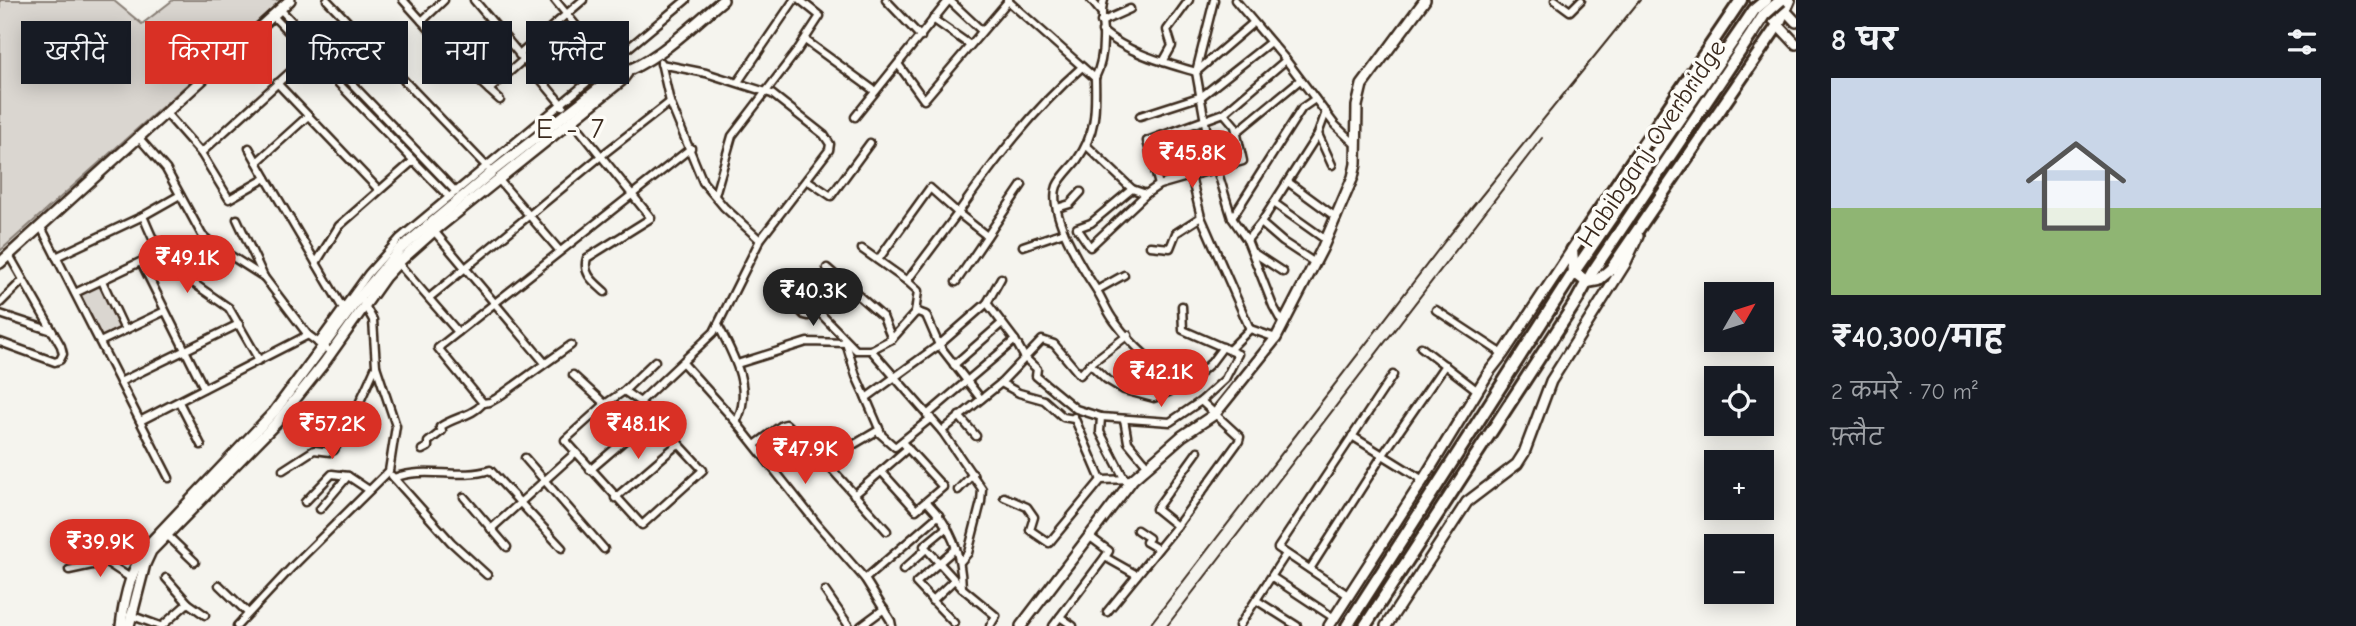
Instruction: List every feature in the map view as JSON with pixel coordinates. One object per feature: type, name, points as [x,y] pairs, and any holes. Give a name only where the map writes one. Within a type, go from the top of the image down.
[{"type":"main road","points":[[1741,0],[1572,250],[1574,272],[1587,282],[1598,280],[1611,269],[1778,24],[1785,3]]},
{"type":"main road","name":"Habibganj Overbridge","points":[[1347,626],[1574,272],[1754,10],[1766,0]]},
{"type":"main road","name":"Habibganj Overbridge","points":[[1365,626],[1649,187],[1764,15],[1785,3]]},
{"type":"street","points":[[0,264],[290,0]]},
{"type":"street","points":[[327,0],[492,172],[559,250]]},
{"type":"street","points":[[402,0],[422,21],[444,0]]},
{"type":"street","points":[[474,0],[492,21]]},
{"type":"street","points":[[555,0],[572,21]]},
{"type":"street","points":[[489,90],[566,13],[583,0]]},
{"type":"street","points":[[629,48],[686,0]]},
{"type":"street","points":[[629,70],[658,54],[723,0]]},
{"type":"street","points":[[738,82],[794,0]]},
{"type":"street","points":[[715,195],[732,136],[820,16],[800,0]]},
{"type":"street","points":[[886,0],[921,37]]},
{"type":"street","points":[[855,117],[949,0],[982,31]]},
{"type":"street","points":[[898,64],[924,100],[1008,0],[1095,78]]},
{"type":"street","points":[[1091,0],[1101,13]]},
{"type":"street","points":[[1104,0],[1101,13],[1101,64],[1095,78],[1096,102],[1091,139],[1057,186],[1057,208],[1080,267],[1115,322],[1148,358],[1168,373],[1180,375],[1186,385]]},
{"type":"street","points":[[1163,62],[1172,46],[1167,30],[1189,0]]},
{"type":"street","points":[[1214,0],[1196,72],[1209,144],[1232,218],[1247,240],[1273,306],[1283,324]]},
{"type":"street","points":[[1235,0],[1326,113],[1356,145]]},
{"type":"street","points":[[1021,626],[1129,479],[1214,414],[1276,338],[1337,218],[1353,177],[1357,106],[1362,85],[1425,0]]},
{"type":"street","points":[[1555,0],[1570,11],[1581,0]]},
{"type":"street","points":[[1755,0],[1796,44]]},
{"type":"street","points":[[1775,0],[1785,3],[1796,22]]},
{"type":"street","points":[[1101,22],[1130,9]]},
{"type":"street","points":[[276,12],[286,24]]},
{"type":"street","points":[[276,12],[458,200]]},
{"type":"street","points":[[933,19],[970,45]]},
{"type":"street","points":[[1196,72],[1253,23]]},
{"type":"street","points":[[1102,31],[1128,49],[1196,72]]},
{"type":"street","points":[[805,40],[875,92]]},
{"type":"street","points":[[1140,116],[1202,96],[1269,43]]},
{"type":"street","points":[[512,46],[651,218],[587,258],[585,265],[588,276],[605,292]]},
{"type":"street","points":[[658,54],[670,102],[691,148],[698,172],[724,207],[761,240]]},
{"type":"street","points":[[1159,185],[1147,141],[1224,113],[1286,60]]},
{"type":"street","points":[[640,402],[710,336],[761,240],[829,150],[830,141],[790,107],[766,92],[738,82],[661,64]]},
{"type":"street","points":[[907,281],[1003,149],[1049,98],[1082,67]]},
{"type":"street","points":[[201,153],[286,76]]},
{"type":"street","points":[[1237,132],[1300,80]]},
{"type":"street","points":[[278,83],[379,190]]},
{"type":"street","points":[[339,84],[414,161],[458,200]]},
{"type":"street","points":[[483,84],[500,100]]},
{"type":"street","points":[[129,626],[148,557],[167,534],[277,422],[384,253],[458,200],[567,112],[591,84]]},
{"type":"street","points":[[121,626],[122,612],[132,579],[142,554],[152,540],[274,412],[399,250],[567,112],[609,84]]},
{"type":"street","points":[[1232,218],[1302,108],[1315,99]]},
{"type":"street","points":[[429,298],[670,102]]},
{"type":"street","points":[[165,112],[201,153],[229,199],[266,178]]},
{"type":"street","points":[[1077,228],[1090,247],[1159,185],[1243,161],[1235,126],[1224,113]]},
{"type":"street","points":[[1247,240],[1261,223],[1318,134],[1326,113]]},
{"type":"street","points":[[257,162],[308,116]]},
{"type":"street","points":[[1318,134],[1332,165]]},
{"type":"street","points":[[139,138],[160,161],[198,228],[214,245],[264,277]]},
{"type":"street","points":[[807,180],[831,196],[870,143]]},
{"type":"street","points":[[1153,162],[1209,144]]},
{"type":"street","points":[[1087,146],[1132,189],[1146,194]]},
{"type":"street","points":[[248,148],[345,312]]},
{"type":"street","points":[[483,403],[438,348],[691,148]]},
{"type":"street","points":[[316,263],[339,226],[414,161]]},
{"type":"street","points":[[1191,176],[1201,217],[1250,329],[1276,338]]},
{"type":"street","points":[[1288,182],[1337,218]]},
{"type":"street","points":[[956,282],[1022,185]]},
{"type":"street","points":[[877,261],[930,188],[987,236]]},
{"type":"street","points":[[1023,246],[1091,223],[1132,189]]},
{"type":"street","points":[[1057,208],[1070,204],[1081,192]]},
{"type":"street","points":[[57,257],[180,195]]},
{"type":"street","points":[[345,312],[362,301],[433,231],[458,200]]},
{"type":"street","points":[[1274,203],[1326,240]]},
{"type":"street","points":[[143,216],[159,253],[173,268],[221,300],[239,324],[259,360]]},
{"type":"street","points":[[1150,246],[1170,248],[1176,233],[1201,217]]},
{"type":"street","points":[[1386,626],[1467,502],[1517,464],[1524,453],[1551,381],[1625,264],[1646,218]]},
{"type":"street","points":[[237,219],[264,277],[308,335],[324,347]]},
{"type":"street","points":[[1261,223],[1283,242],[1315,263]]},
{"type":"street","points":[[41,227],[169,478]]},
{"type":"street","points":[[433,231],[545,363]]},
{"type":"street","points":[[189,280],[214,245]]},
{"type":"street","points":[[816,309],[856,350],[871,350],[892,339],[915,313],[918,292],[862,249]]},
{"type":"street","points":[[1272,577],[1331,622],[1491,369],[1572,250]]},
{"type":"street","points":[[1252,252],[1283,272]]},
{"type":"street","points":[[75,293],[159,253]]},
{"type":"street","points":[[0,342],[57,362],[61,358],[62,350],[9,255]]},
{"type":"street","points":[[141,262],[204,388]]},
{"type":"street","points":[[398,263],[458,332]]},
{"type":"street","points":[[827,268],[883,317],[892,339]]},
{"type":"street","points":[[1097,290],[1124,275]]},
{"type":"street","points":[[866,398],[939,345],[987,303],[1001,278]]},
{"type":"street","points":[[0,303],[23,280]]},
{"type":"street","points":[[102,281],[125,330]]},
{"type":"street","points":[[781,291],[806,316],[843,283]]},
{"type":"street","points":[[237,626],[389,471],[396,426],[376,366],[373,320],[362,301]]},
{"type":"street","points":[[987,303],[1025,358],[1037,369],[1037,376],[1076,409],[1101,416],[1170,422],[1201,401],[1225,379],[1238,354],[1184,330],[1182,306]]},
{"type":"street","points":[[1436,310],[1503,354]]},
{"type":"street","points":[[100,342],[165,311]]},
{"type":"street","points":[[915,313],[926,315],[939,345],[981,399]]},
{"type":"street","points":[[0,314],[52,331]]},
{"type":"street","points":[[954,365],[1002,323]]},
{"type":"street","points":[[120,382],[239,324]]},
{"type":"street","points":[[718,325],[737,364],[743,393],[743,409],[736,422]]},
{"type":"street","points":[[1090,364],[1105,379],[1124,390],[1154,398],[1186,385],[1250,329]]},
{"type":"street","points":[[141,421],[308,335]]},
{"type":"street","points":[[942,431],[1001,383],[1042,340],[1054,344],[1080,375],[1128,335]]},
{"type":"street","points":[[854,495],[881,471],[929,416],[1015,340]]},
{"type":"street","points":[[737,364],[807,342],[848,343]]},
{"type":"street","points":[[848,343],[856,376],[881,433],[895,447],[905,445]]},
{"type":"street","points":[[422,450],[442,431],[440,427],[457,416],[477,411],[483,403],[497,398],[571,345]]},
{"type":"street","points":[[1420,347],[1478,391]]},
{"type":"street","points":[[871,350],[942,431],[982,489],[968,553],[961,561]]},
{"type":"street","points":[[624,391],[640,402],[703,470],[642,526],[565,440],[605,404],[624,391],[654,361]]},
{"type":"street","points":[[683,363],[736,422],[865,579],[892,626]]},
{"type":"street","points":[[1310,569],[1382,456],[1445,365]]},
{"type":"street","points":[[283,470],[314,450],[334,450],[346,432],[376,366]]},
{"type":"street","points":[[573,375],[605,404]]},
{"type":"street","points":[[1348,595],[1278,548],[1393,375]]},
{"type":"street","points":[[1001,383],[1019,393],[1044,400],[1063,417],[1074,419]]},
{"type":"street","points":[[1107,612],[1177,526],[1239,441],[1240,437],[1201,401]]},
{"type":"street","points":[[179,402],[201,445]]},
{"type":"street","points":[[1076,409],[1074,419],[1101,480]]},
{"type":"street","points":[[590,470],[653,416]]},
{"type":"street","points":[[959,416],[976,436]]},
{"type":"street","points":[[1101,416],[1100,432],[1129,479]]},
{"type":"street","points":[[1124,419],[1128,442],[1147,465]]},
{"type":"street","points":[[755,445],[782,425],[786,425],[887,531]]},
{"type":"street","points":[[824,463],[877,431],[881,433]]},
{"type":"street","points":[[1352,436],[1423,480]]},
{"type":"street","points":[[615,498],[678,444]]},
{"type":"street","points":[[881,471],[916,510],[943,487],[905,445]]},
{"type":"street","points":[[1177,526],[1157,509],[1198,451]]},
{"type":"street","points":[[491,529],[575,453]]},
{"type":"street","points":[[525,458],[604,549]]},
{"type":"street","points":[[394,478],[403,474],[461,474],[490,470],[562,548]]},
{"type":"street","points":[[389,471],[451,542],[487,575]]},
{"type":"street","points":[[305,502],[332,474],[348,475],[369,490]]},
{"type":"street","points":[[958,490],[973,474]]},
{"type":"street","points":[[320,509],[348,475]]},
{"type":"street","points":[[1003,496],[1027,507],[1034,517],[1030,530],[1049,543],[1101,480],[1129,479]]},
{"type":"street","points":[[464,497],[507,547]]},
{"type":"street","points":[[927,502],[947,527],[956,548],[961,561],[962,588]]},
{"type":"street","points":[[865,579],[939,515]]},
{"type":"street","points":[[947,527],[924,546],[962,588],[996,616],[990,626]]},
{"type":"street","points":[[1138,530],[1149,538],[1146,542],[1158,549]]},
{"type":"street","points":[[167,534],[195,562]]},
{"type":"street","points":[[1053,626],[1109,551],[1089,536]]},
{"type":"street","points":[[954,623],[916,583],[956,548]]},
{"type":"street","points":[[903,570],[926,549]]},
{"type":"street","points":[[1239,626],[1286,554]]},
{"type":"street","points":[[1105,557],[1137,575]]},
{"type":"street","points":[[69,570],[106,562],[132,579]]},
{"type":"street","points":[[166,578],[188,603],[205,615]]},
{"type":"street","points":[[932,601],[954,580]]},
{"type":"street","points":[[219,585],[248,613]]},
{"type":"street","points":[[825,591],[849,626]]},
{"type":"street","points":[[1256,600],[1297,626]]},
{"type":"street","points":[[130,615],[161,626],[188,603]]},
{"type":"street","points":[[861,626],[884,609]]},
{"type":"street","points":[[1059,617],[1073,626]]},
{"type":"street","points":[[1280,626],[1284,618]]},
{"type":"shaded area","points":[[0,0],[113,0],[142,24],[145,22],[145,84],[188,84],[0,251]]},
{"type":"shaded area","points":[[173,0],[282,0],[258,21],[146,21]]},
{"type":"shaded area","points":[[101,284],[121,327],[101,337],[80,294]]},
{"type":"railway","points":[[1149,626],[1448,237],[1640,0]]},
{"type":"railway","points":[[1167,626],[1542,138]]},
{"type":"district","name":"E - 7","points":[[571,128]]}]
